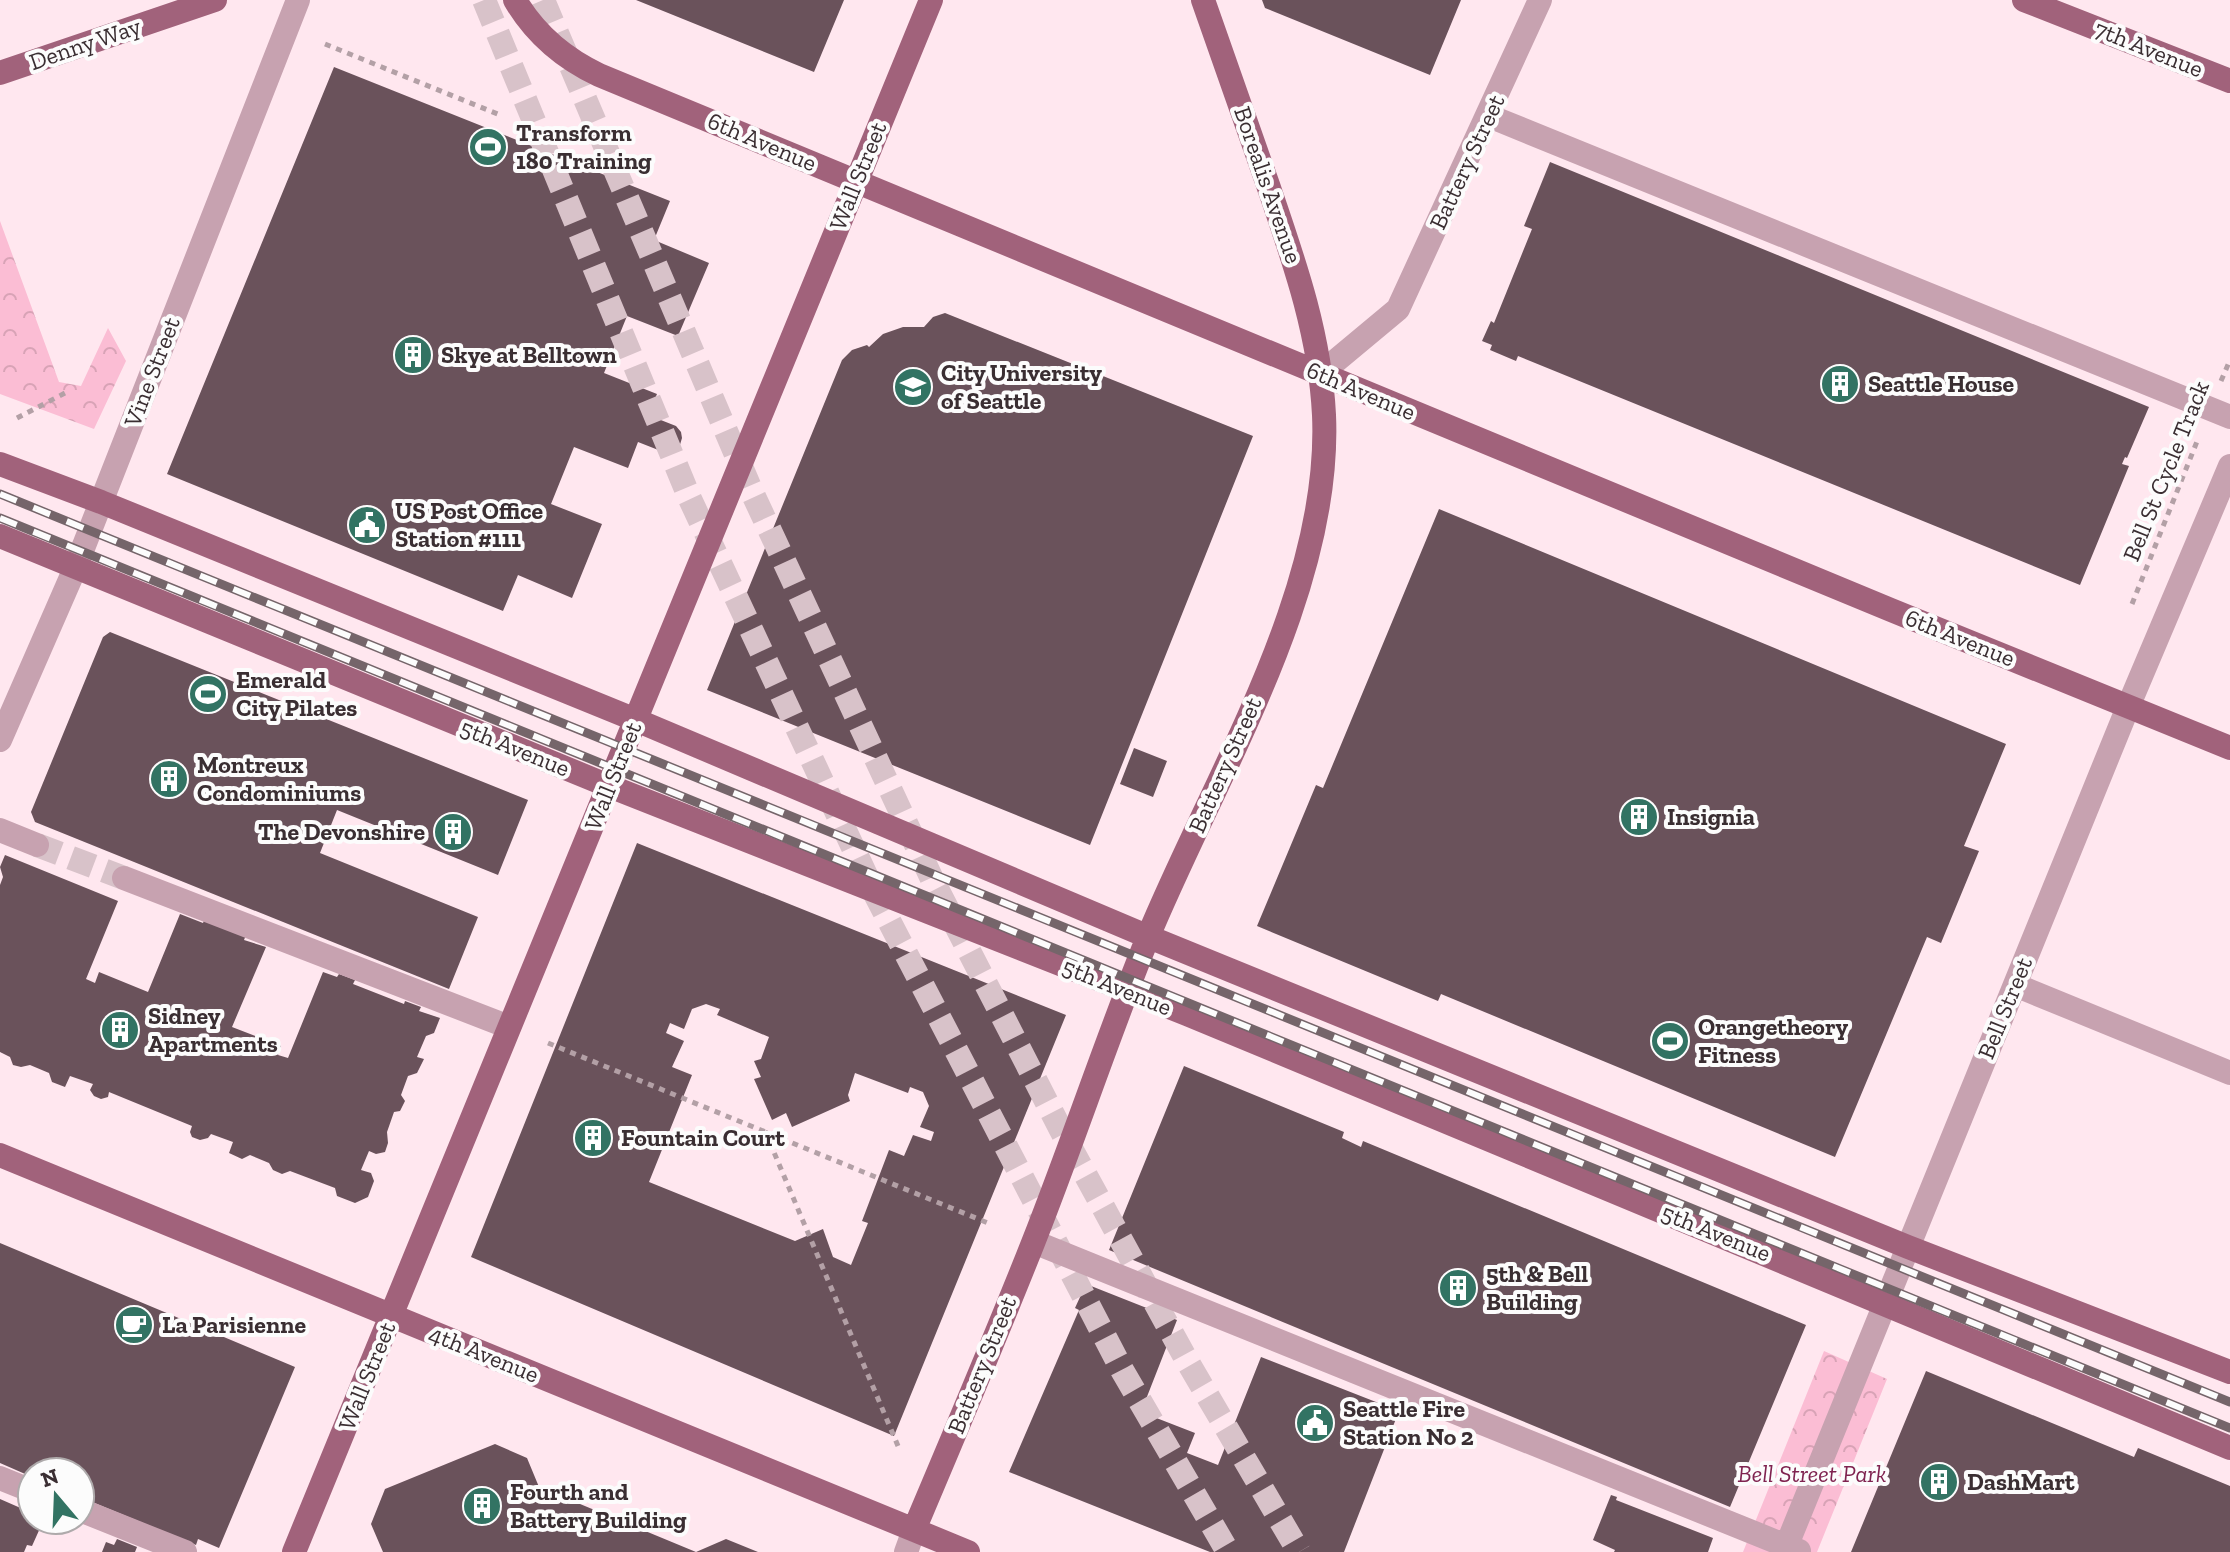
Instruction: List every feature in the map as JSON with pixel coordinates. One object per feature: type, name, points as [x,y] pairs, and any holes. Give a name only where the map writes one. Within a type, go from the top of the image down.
[{"type":"main road","name":"Denny Way","points":[[0,73],[190,4],[215,0]]},
{"type":"main road","name":"6th Avenue","points":[[515,0],[548,42],[581,66],[2230,748]]},
{"type":"main road","name":"Wall Street","points":[[294,1552],[931,0]]},
{"type":"main road","name":"Borealis Avenue","points":[[1203,0],[1301,282],[1314,333],[1320,374]]},
{"type":"main road","name":"7th Avenue","points":[[2024,0],[2230,81]]},
{"type":"main road","name":"Battery Street","points":[[910,1541],[1034,1242],[1149,937],[1258,692],[1304,570],[1313,535],[1323,463],[1324,418],[1320,374]]},
{"type":"main road","points":[[0,464],[101,502],[636,720],[1149,937],[1908,1247],[2230,1372]]},
{"type":"main road","name":"5th Avenue","points":[[0,536],[609,786],[1128,990],[2230,1448]]},
{"type":"main road","name":"4th Avenue","points":[[0,1155],[391,1316],[910,1541],[968,1552]]},
{"type":"street","name":"Vine Street","points":[[0,740],[76,566],[298,0]]},
{"type":"street","name":"Battery Street","points":[[1320,374],[1398,309],[1540,0]]},
{"type":"street","points":[[1489,116],[2220,413]]},
{"type":"street","name":"Bell Street","points":[[1791,1550],[1884,1303],[2230,466]]},
{"type":"street","points":[[0,830],[37,845]]},
{"type":"street","points":[[124,878],[509,1027]]},
{"type":"street","points":[[2015,985],[2230,1073]]},
{"type":"street","points":[[1034,1242],[1791,1550]]},
{"type":"street","points":[[96,1516],[185,1552]]},
{"type":"path","points":[[325,44],[500,115]]},
{"type":"path","name":"Bell St Cycle Track","points":[[2135,595],[2220,413],[2230,360]]},
{"type":"path","points":[[17,418],[67,392]]},
{"type":"path","points":[[548,1043],[988,1223]]},
{"type":"path","points":[[765,1131],[898,1446]]},
{"type":"green space","points":[[0,221],[59,382],[81,386],[108,328],[126,361],[94,429],[0,394]]},
{"type":"green space","name":"Bell Street Park","points":[[1824,1351],[1887,1379],[1817,1552],[1743,1552]]},
{"type":"building","points":[[636,0],[844,0],[814,72]]},
{"type":"building","points":[[1262,0],[1461,0],[1430,75],[1265,8]]},
{"type":"building","name":"Skye at Belltown","points":[[334,67],[670,201],[654,240],[709,263],[678,336],[627,316],[604,373],[657,394],[648,415],[676,426],[682,438],[675,452],[666,453],[638,442],[628,468],[574,447],[551,504],[602,524],[572,598],[518,575],[503,611],[167,474]]},
{"type":"building","name":"Seattle House","points":[[1550,162],[2149,407],[2122,464],[2129,466],[2080,585],[1518,356],[1516,361],[1490,350],[1492,345],[1482,341],[1491,321],[1494,323],[1532,229],[1524,226]]},
{"type":"building","points":[[945,313],[1253,436],[1090,845],[707,690],[842,360],[852,350],[869,347],[883,334],[903,327],[924,327],[933,317]]},
{"type":"building","name":"Insignia","points":[[1439,509],[2006,744],[1964,846],[1979,851],[1941,943],[1927,937],[1835,1157],[1441,994],[1438,1001],[1257,926],[1316,785],[1323,788]]},
{"type":"building","points":[[110,632],[528,800],[498,875],[337,810],[320,853],[478,917],[449,989],[35,822],[31,812],[103,637]]},
{"type":"building","points":[[1134,748],[1167,761],[1153,797],[1120,784]]},
{"type":"building","name":"Fountain Court","points":[[637,843],[1066,1015],[894,1436],[471,1257]],"holes":[[[706,1004],[720,1009],[717,1015],[769,1037],[761,1059],[754,1061],[761,1077],[754,1079],[772,1120],[786,1113],[792,1127],[850,1101],[848,1095],[855,1073],[908,1093],[910,1087],[923,1092],[929,1106],[920,1127],[934,1132],[931,1141],[913,1135],[904,1156],[889,1150],[862,1221],[868,1223],[851,1265],[833,1257],[823,1229],[795,1241],[649,1182],[692,1075],[672,1067],[684,1041],[666,1033],[670,1023],[684,1029],[692,1009]]]},
{"type":"building","name":"Sidney Apartments","points":[[5,855],[118,901],[86,979],[95,983],[99,972],[148,992],[180,914],[203,923],[205,918],[246,935],[244,940],[266,947],[232,1027],[281,1046],[278,1055],[288,1058],[323,972],[355,980],[353,984],[404,1004],[405,1001],[421,1007],[419,1011],[440,1018],[434,1033],[426,1036],[417,1057],[424,1059],[417,1073],[408,1076],[401,1095],[405,1101],[400,1111],[394,1112],[387,1132],[385,1152],[376,1154],[369,1151],[361,1170],[371,1173],[374,1181],[368,1197],[355,1203],[337,1196],[335,1188],[290,1171],[282,1174],[273,1170],[269,1163],[250,1155],[242,1159],[229,1153],[233,1142],[211,1134],[200,1140],[192,1137],[192,1126],[109,1092],[108,1097],[101,1099],[94,1096],[90,1090],[93,1084],[70,1076],[65,1087],[52,1082],[49,1073],[30,1065],[13,1065],[10,1057],[0,1052],[0,885],[3,877],[0,867]]},
{"type":"building","name":"5th & Bell Building","points":[[1184,1066],[1344,1132],[1342,1138],[1361,1147],[1363,1141],[1806,1325],[1730,1507],[1109,1250]]},
{"type":"building","points":[[0,1243],[295,1367],[219,1548],[198,1539],[196,1545],[96,1504],[96,1456],[16,1456],[16,1470],[0,1463]]},
{"type":"building","name":"Seattle Fire Station No 2","points":[[1086,1284],[1177,1320],[1141,1412],[1195,1433],[1187,1453],[1218,1465],[1261,1357],[1399,1411],[1344,1552],[1210,1552],[1009,1472],[1079,1310],[1075,1308]]},
{"type":"building","points":[[1926,1371],[2134,1457],[2138,1448],[2230,1486],[2230,1552],[1851,1552]]},
{"type":"building","name":"Fourth and Battery Building","points":[[495,1444],[527,1458],[539,1487],[696,1552],[383,1552],[371,1524],[385,1489]]},
{"type":"building","points":[[1611,1495],[1617,1497],[1616,1500],[1713,1538],[1708,1552],[1614,1552],[1593,1540]]},
{"type":"building","points":[[0,1499],[16,1506],[16,1536],[36,1536],[32,1546],[27,1545],[24,1552],[0,1552]]},
{"type":"building","points":[[117,1539],[137,1547],[135,1552],[102,1552],[106,1542],[114,1545]]},
{"type":"building","points":[[726,1539],[758,1552],[696,1552]]},
{"type":"tunnel","points":[[484,0],[690,499],[872,888],[1122,1370],[1228,1552]]},
{"type":"tunnel","points":[[543,0],[751,490],[932,879],[1061,1130],[1186,1359],[1299,1552]]},
{"type":"tunnel","points":[[37,845],[124,878]]},
{"type":"railway","points":[[0,494],[2230,1402]]},
{"type":"railway","points":[[0,518],[2230,1428]]},
{"type":"place","name":"Transform 180 Training","points":[[488,147]]},
{"type":"place","name":"Skye at Belltown","points":[[413,355]]},
{"type":"place","name":"Seattle House","points":[[1840,384]]},
{"type":"place","name":"City University of Seattle","points":[[913,387]]},
{"type":"place","name":"US Post Office Station #111","points":[[367,525]]},
{"type":"place","name":"Emerald City Pilates","points":[[208,694]]},
{"type":"place","name":"Montreux Condominiums","points":[[169,779]]},
{"type":"place","name":"Insignia","points":[[1639,817]]},
{"type":"place","name":"The Devonshire","points":[[453,832]]},
{"type":"place","name":"Sidney Apartments","points":[[120,1030]]},
{"type":"place","name":"Orangetheory Fitness","points":[[1670,1041]]},
{"type":"place","name":"Fountain Court","points":[[593,1138]]},
{"type":"place","name":"5th & Bell Building","points":[[1458,1288]]},
{"type":"place","name":"La Parisienne","points":[[134,1325]]},
{"type":"place","name":"Seattle Fire Station No 2","points":[[1315,1423]]},
{"type":"place","name":"DashMart","points":[[1939,1482]]},
{"type":"place","name":"Fourth and Battery Building","points":[[482,1506]]}]
